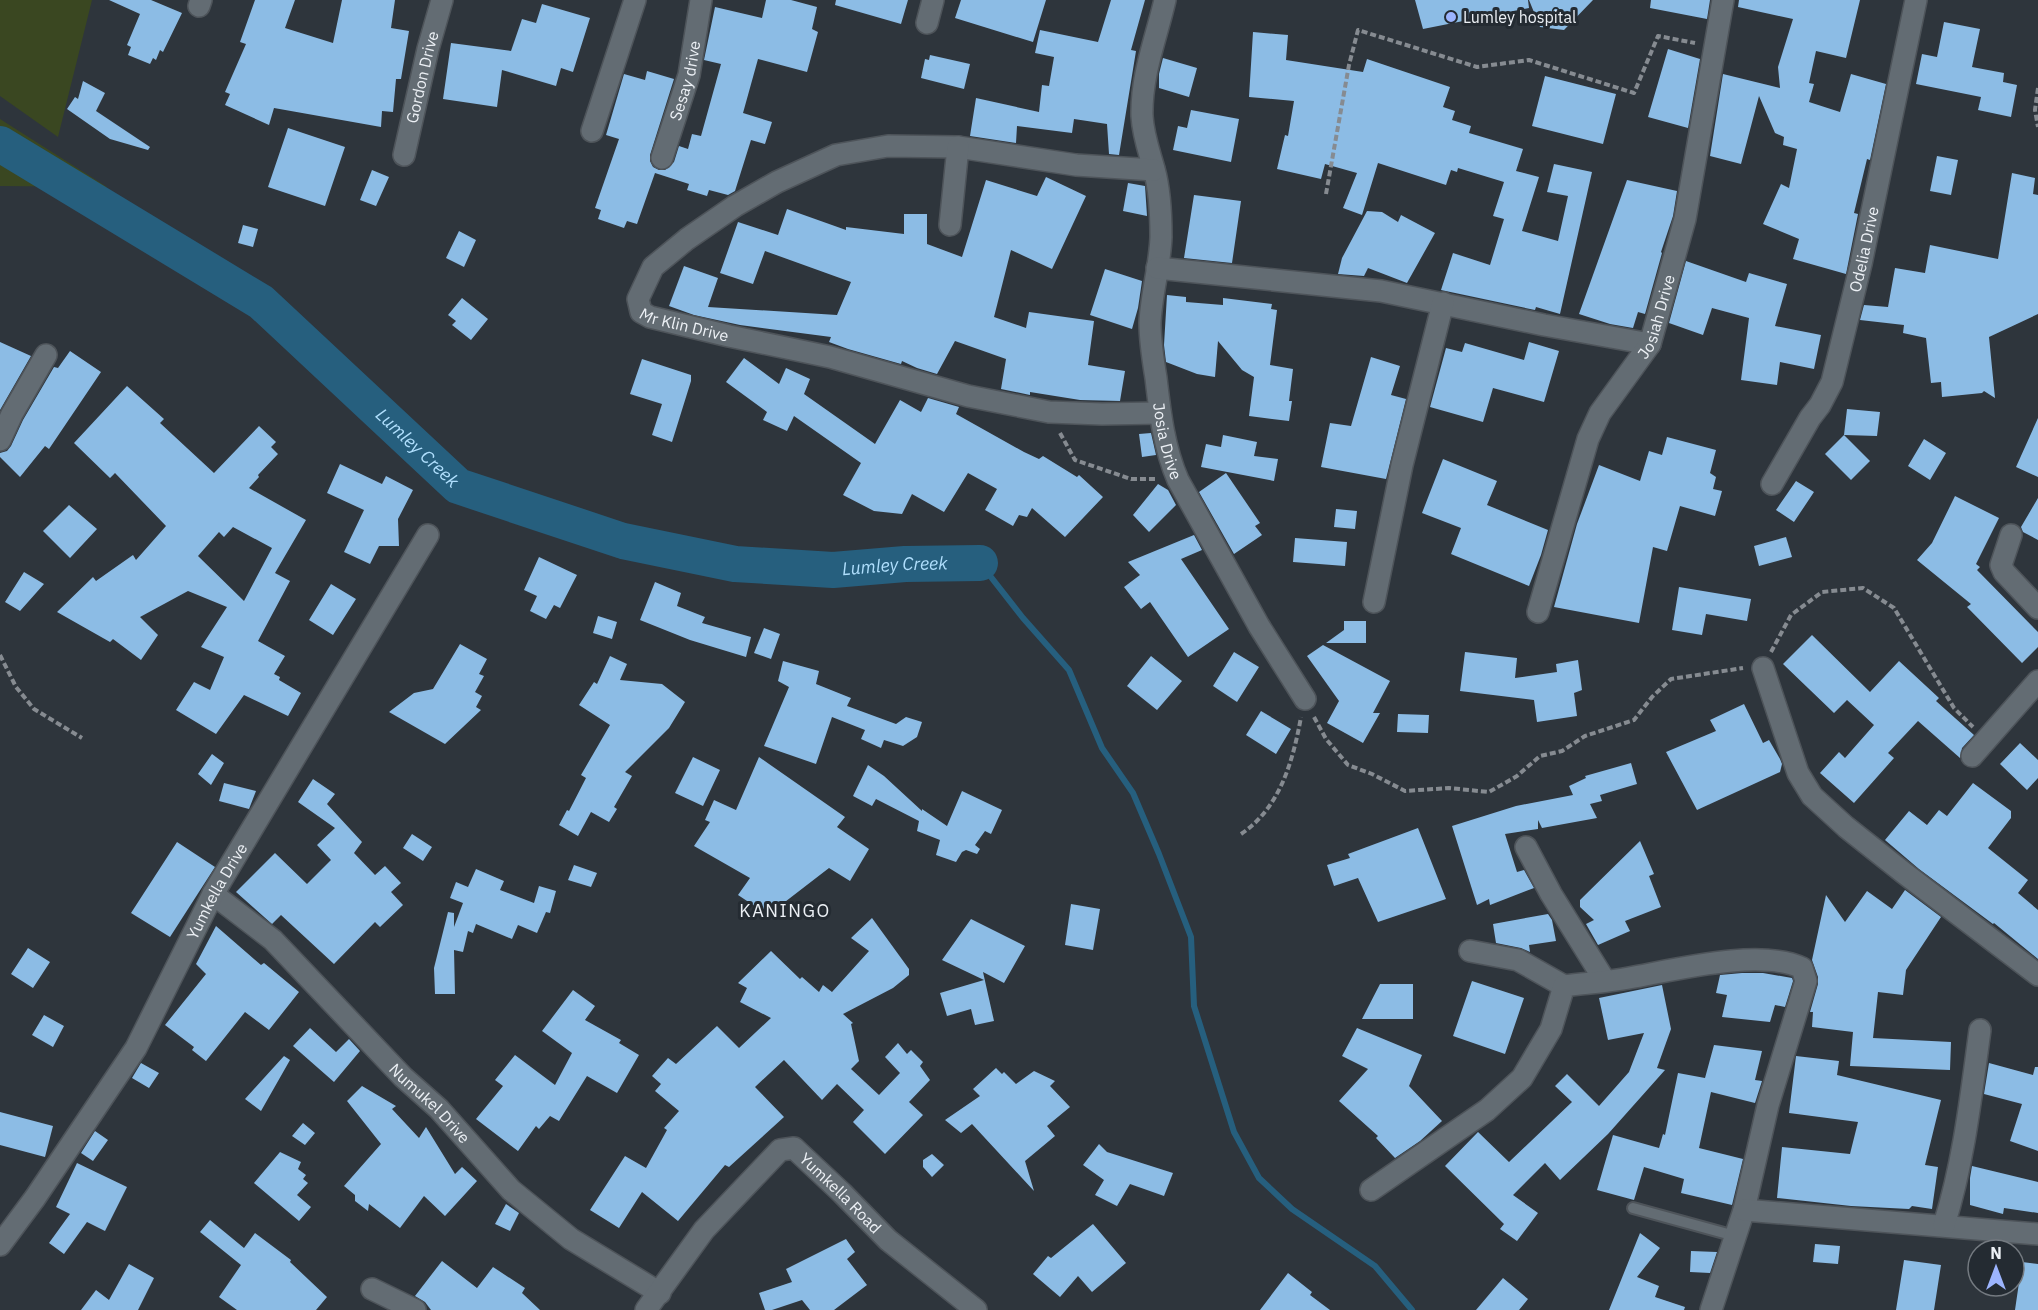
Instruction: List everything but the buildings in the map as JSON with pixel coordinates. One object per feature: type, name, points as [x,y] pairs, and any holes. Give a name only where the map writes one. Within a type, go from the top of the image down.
[{"type":"street","name":"Gordon Drive","points":[[404,155],[428,49],[442,0]]},
{"type":"street","points":[[592,131],[634,0]]},
{"type":"street","name":"Sesay drive","points":[[662,158],[688,75],[701,0]]},
{"type":"street","points":[[927,23],[933,0]]},
{"type":"street","name":"Josia Drive","points":[[1165,0],[1148,59],[1142,116],[1145,143],[1154,170],[1158,195],[1161,238],[1150,322],[1160,413],[1170,461],[1178,480],[1259,626],[1305,699]]},
{"type":"street","name":"Josiah Drive","points":[[1538,612],[1588,439],[1600,413],[1650,344],[1685,219],[1724,0]]},
{"type":"street","name":"Odelia Drive","points":[[1772,484],[1832,382],[1861,264],[1916,0]]},
{"type":"street","name":"Mr Klin Drive","points":[[1154,170],[1076,165],[958,147],[888,146],[836,155],[777,182],[735,206],[687,239],[653,267],[638,299],[642,312],[650,317],[830,357],[968,396],[1049,412],[1160,413]]},
{"type":"street","points":[[950,225],[958,147]]},
{"type":"street","points":[[1157,268],[1381,291],[1544,325],[1650,344]]},
{"type":"street","points":[[1374,602],[1402,465],[1443,303]]},
{"type":"street","points":[[0,440],[12,414],[46,355]]},
{"type":"street","name":"Yumkella Drive","points":[[0,1245],[35,1198],[136,1048],[213,894],[428,535]]},
{"type":"street","points":[[2011,535],[2001,565],[2004,572],[2038,608]]},
{"type":"street","points":[[1763,668],[1798,772],[1812,796],[1887,860],[2038,975]]},
{"type":"street","points":[[1972,756],[2038,681]]},
{"type":"street","points":[[1526,847],[1551,894],[1605,981]]},
{"type":"street","name":"Numukel Drive","points":[[213,894],[273,940],[403,1077],[439,1109],[511,1190],[571,1239],[660,1293]]},
{"type":"street","points":[[1470,951],[1518,960],[1564,986],[1707,964],[1758,960],[1793,964],[1802,968],[1806,981],[1768,1105],[1744,1210],[1711,1310]]},
{"type":"street","points":[[1371,1190],[1487,1110],[1522,1078],[1551,1029],[1564,986]]},
{"type":"street","points":[[1944,1225],[1954,1191],[1969,1118],[1980,1030]]},
{"type":"street","name":"Yumkella Road","points":[[646,1310],[704,1230],[780,1150],[794,1148],[888,1240],[976,1310]]},
{"type":"street","points":[[1744,1210],[2038,1234]]},
{"type":"street","points":[[372,1289],[415,1310]]},
{"type":"lane","points":[[1633,1208],[1735,1236]]},
{"type":"path","points":[[1326,194],[1349,65],[1358,30],[1477,67],[1529,60],[1634,93],[1658,36],[1716,47]]},
{"type":"path","points":[[2038,88],[2035,110],[2038,127]]},
{"type":"path","points":[[1049,412],[1075,460],[1131,479],[1178,480]]},
{"type":"path","points":[[1305,699],[1326,739],[1348,765],[1405,791],[1449,788],[1489,792],[1517,776],[1540,756],[1562,751],[1585,736],[1634,720],[1652,697],[1671,679],[1763,668],[1791,615],[1822,592],[1863,588],[1894,608],[1954,708],[1986,740]]},
{"type":"path","points":[[0,655],[16,687],[34,709],[82,738]]},
{"type":"path","points":[[1241,834],[1254,826],[1272,804],[1287,774],[1297,741],[1305,699]]},
{"type":"green space","points":[[0,0],[92,0],[58,137],[0,96]]},
{"type":"green space","points":[[0,119],[107,187],[0,186]]},
{"type":"waterway","name":"Lumley Creek","points":[[0,144],[261,302],[458,486],[623,541],[735,564],[833,570],[905,564],[980,563]]},
{"type":"waterway","points":[[980,563],[1023,618],[1069,670],[1102,748],[1133,793],[1191,937],[1194,1006],[1234,1132],[1259,1178],[1292,1209],[1375,1266],[1412,1310]]},
{"type":"place","name":"Lumley hospital","points":[[1451,17]]},
{"type":"district","name":"KANINGO","points":[[785,911]]}]
